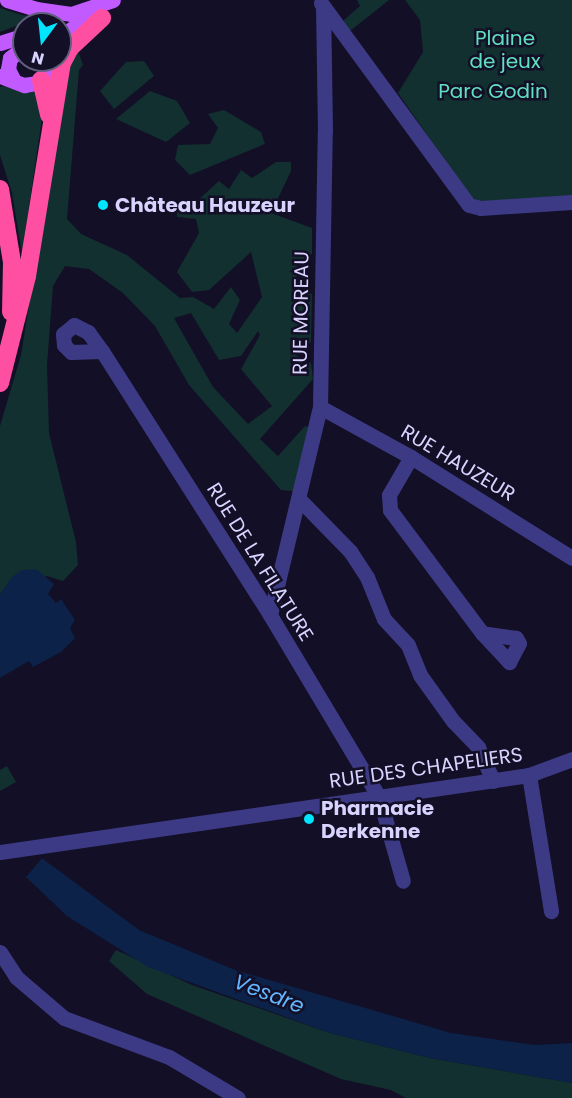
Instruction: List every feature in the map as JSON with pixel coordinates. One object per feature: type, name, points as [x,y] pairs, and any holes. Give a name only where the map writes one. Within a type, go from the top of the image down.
[{"type":"highway","points":[[0,383],[27,276],[62,63],[70,48],[100,15]]},
{"type":"highway","points":[[45,161],[49,111],[46,72]]},
{"type":"highway","points":[[0,189],[12,261],[9,347]]},
{"type":"main road","points":[[7,0],[36,9],[71,14],[115,0]]},
{"type":"main road","points":[[72,36],[100,15],[115,0]]},
{"type":"main road","points":[[72,30],[127,0]]},
{"type":"main road","points":[[72,21],[100,15]]},
{"type":"main road","points":[[5,58],[8,69],[7,77],[30,85],[41,72]]},
{"type":"street","points":[[321,3],[469,206],[481,208],[572,202]]},
{"type":"street","name":"RUE MOREAU","points":[[270,615],[320,407],[325,131],[321,3]]},
{"type":"street","name":"RUE DE LA FILATURE","points":[[102,351],[270,615],[379,797],[403,881]]},
{"type":"street","name":"RUE HAUZEUR","points":[[320,407],[411,457],[572,558]]},
{"type":"street","points":[[411,457],[389,495],[390,510],[482,633]]},
{"type":"street","points":[[299,499],[350,550],[367,577],[384,619],[408,645],[420,675],[453,722],[478,747],[493,781]]},
{"type":"street","name":"RUE DES CHAPELIERS","points":[[0,852],[493,781],[529,775],[572,759]]},
{"type":"street","points":[[529,775],[551,911]]},
{"type":"street","points":[[0,952],[16,977],[64,1018],[169,1057],[238,1098]]},
{"type":"green space","points":[[357,0],[389,0],[350,31],[343,21],[360,6]]},
{"type":"green space","name":"Parc Godin","points":[[405,0],[572,0],[572,196],[482,203],[470,196],[398,93],[423,52],[420,20]]},
{"type":"green space","points":[[0,8],[13,12],[12,28],[0,32]]},
{"type":"green space","points":[[78,51],[83,65],[79,70],[67,219],[81,234],[127,255],[180,298],[193,297],[214,309],[231,287],[240,300],[229,324],[237,333],[262,297],[251,252],[209,290],[192,292],[177,272],[199,233],[196,219],[177,217],[177,201],[196,202],[219,181],[229,189],[241,170],[252,178],[276,162],[291,162],[291,171],[271,213],[312,228],[312,254],[297,263],[297,290],[312,294],[311,342],[292,353],[311,363],[313,379],[260,439],[278,456],[305,426],[315,429],[301,492],[281,490],[189,385],[155,326],[123,293],[89,269],[65,266],[53,286],[47,365],[49,433],[76,542],[78,565],[63,581],[47,576],[0,594],[0,426],[21,355],[67,72],[72,72],[72,57]],"holes":[[[191,313],[219,360],[241,356],[258,331],[260,335],[241,369],[272,406],[248,424],[213,387],[174,318]]]},
{"type":"green space","points":[[144,61],[154,76],[114,109],[100,91],[126,62]]},
{"type":"green space","points":[[5,86],[25,92],[37,92],[43,111],[22,254],[12,193],[0,155],[0,87]]},
{"type":"green space","points":[[150,91],[177,101],[190,123],[166,142],[116,119]]},
{"type":"green space","points":[[224,110],[261,132],[265,144],[190,175],[175,160],[178,145],[210,144],[218,128],[208,114]]},
{"type":"green space","points":[[7,766],[16,782],[0,791],[0,770]]},
{"type":"green space","points":[[116,950],[192,985],[330,1033],[430,1058],[572,1083],[572,1098],[406,1098],[391,1090],[341,1079],[147,994],[109,961]]},
{"type":"water","points":[[36,569],[54,584],[48,594],[56,603],[61,599],[75,620],[70,628],[75,638],[61,652],[33,667],[29,661],[0,678],[0,594],[12,577],[22,570]]},
{"type":"water","name":"Vesdre","points":[[0,827],[139,930],[235,970],[451,1033],[535,1045],[572,1043],[572,1083],[430,1058],[330,1033],[148,967],[67,916],[26,877],[0,858]]},
{"type":"pier","points":[[0,827],[43,857],[26,877],[0,858]]},
{"type":"place","name":"Château Hauzeur","points":[[103,205]]},
{"type":"place","name":"Pharmacie Derkenne","points":[[309,819]]},
{"type":"park label","name":"Plaine de jeux","points":[[505,50]]}]
